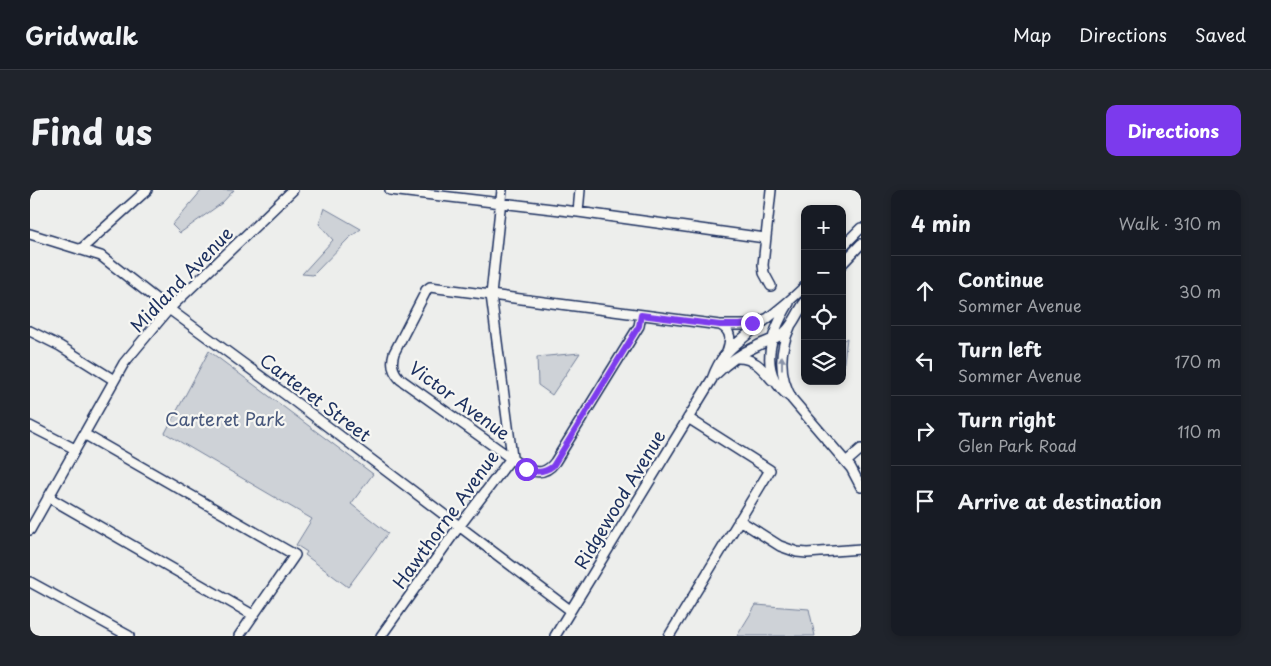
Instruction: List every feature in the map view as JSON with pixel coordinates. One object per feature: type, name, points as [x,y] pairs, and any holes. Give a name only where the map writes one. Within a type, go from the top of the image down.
[{"type":"street","points":[[80,250],[147,190]]},
{"type":"street","name":"Midland Avenue","points":[[30,530],[124,363],[169,308],[293,190]]},
{"type":"street","points":[[390,190],[424,192],[765,238]]},
{"type":"street","name":"Hawthorne Avenue","points":[[381,636],[459,526],[512,456],[492,295],[502,190]]},
{"type":"street","points":[[578,212],[580,190]]},
{"type":"street","points":[[771,190],[763,265],[764,273],[771,286]]},
{"type":"street","points":[[846,243],[861,228]]},
{"type":"street","name":"Carteret Street","points":[[30,234],[101,256],[570,610]]},
{"type":"street","points":[[846,260],[861,244]]},
{"type":"street","name":"Victor Avenue","points":[[492,295],[430,287],[426,290],[394,353],[392,365],[394,372],[400,379],[511,458]]},
{"type":"street","points":[[712,379],[718,364],[727,352],[801,290]]},
{"type":"street","points":[[492,295],[720,325],[746,324],[766,319]]},
{"type":"street","points":[[778,387],[770,364],[772,339],[794,297]]},
{"type":"street","points":[[792,398],[785,383],[782,368],[784,346],[790,327],[801,308]]},
{"type":"street","points":[[511,458],[526,469],[534,472],[544,471],[553,466],[639,326],[641,315]]},
{"type":"street","points":[[720,325],[726,328],[730,335],[727,352]]},
{"type":"street","points":[[712,379],[736,358],[784,333],[790,327]]},
{"type":"street","points":[[30,331],[60,346],[114,380]]},
{"type":"street","points":[[736,358],[755,362],[778,387],[792,398],[846,462],[861,486]]},
{"type":"street","name":"Ridgewood Avenue","points":[[555,636],[712,379]]},
{"type":"street","points":[[669,636],[770,470],[688,418]]},
{"type":"street","points":[[30,426],[75,450]]},
{"type":"street","points":[[84,434],[295,555],[239,636]]},
{"type":"street","points":[[846,462],[861,450]]},
{"type":"street","points":[[48,497],[253,615]]},
{"type":"street","points":[[739,520],[780,546],[797,552],[807,553],[861,548]]},
{"type":"street","points":[[30,582],[129,636]]},
{"type":"green space","points":[[202,190],[234,190],[222,203],[180,233],[172,225]]},
{"type":"green space","points":[[324,208],[361,229],[349,238],[313,275],[302,274],[333,240],[319,224]]},
{"type":"green space","name":"Carteret Park","points":[[209,351],[373,474],[351,504],[388,533],[348,587],[305,555],[307,552],[296,545],[312,519],[165,433]]},
{"type":"green space","points":[[580,353],[552,395],[538,385],[537,357]]},
{"type":"green space","points":[[756,605],[809,609],[815,636],[737,636]]},
{"type":"route","points":[[526,469],[540,472],[553,466],[639,326],[641,315],[720,325],[752,323]]}]
